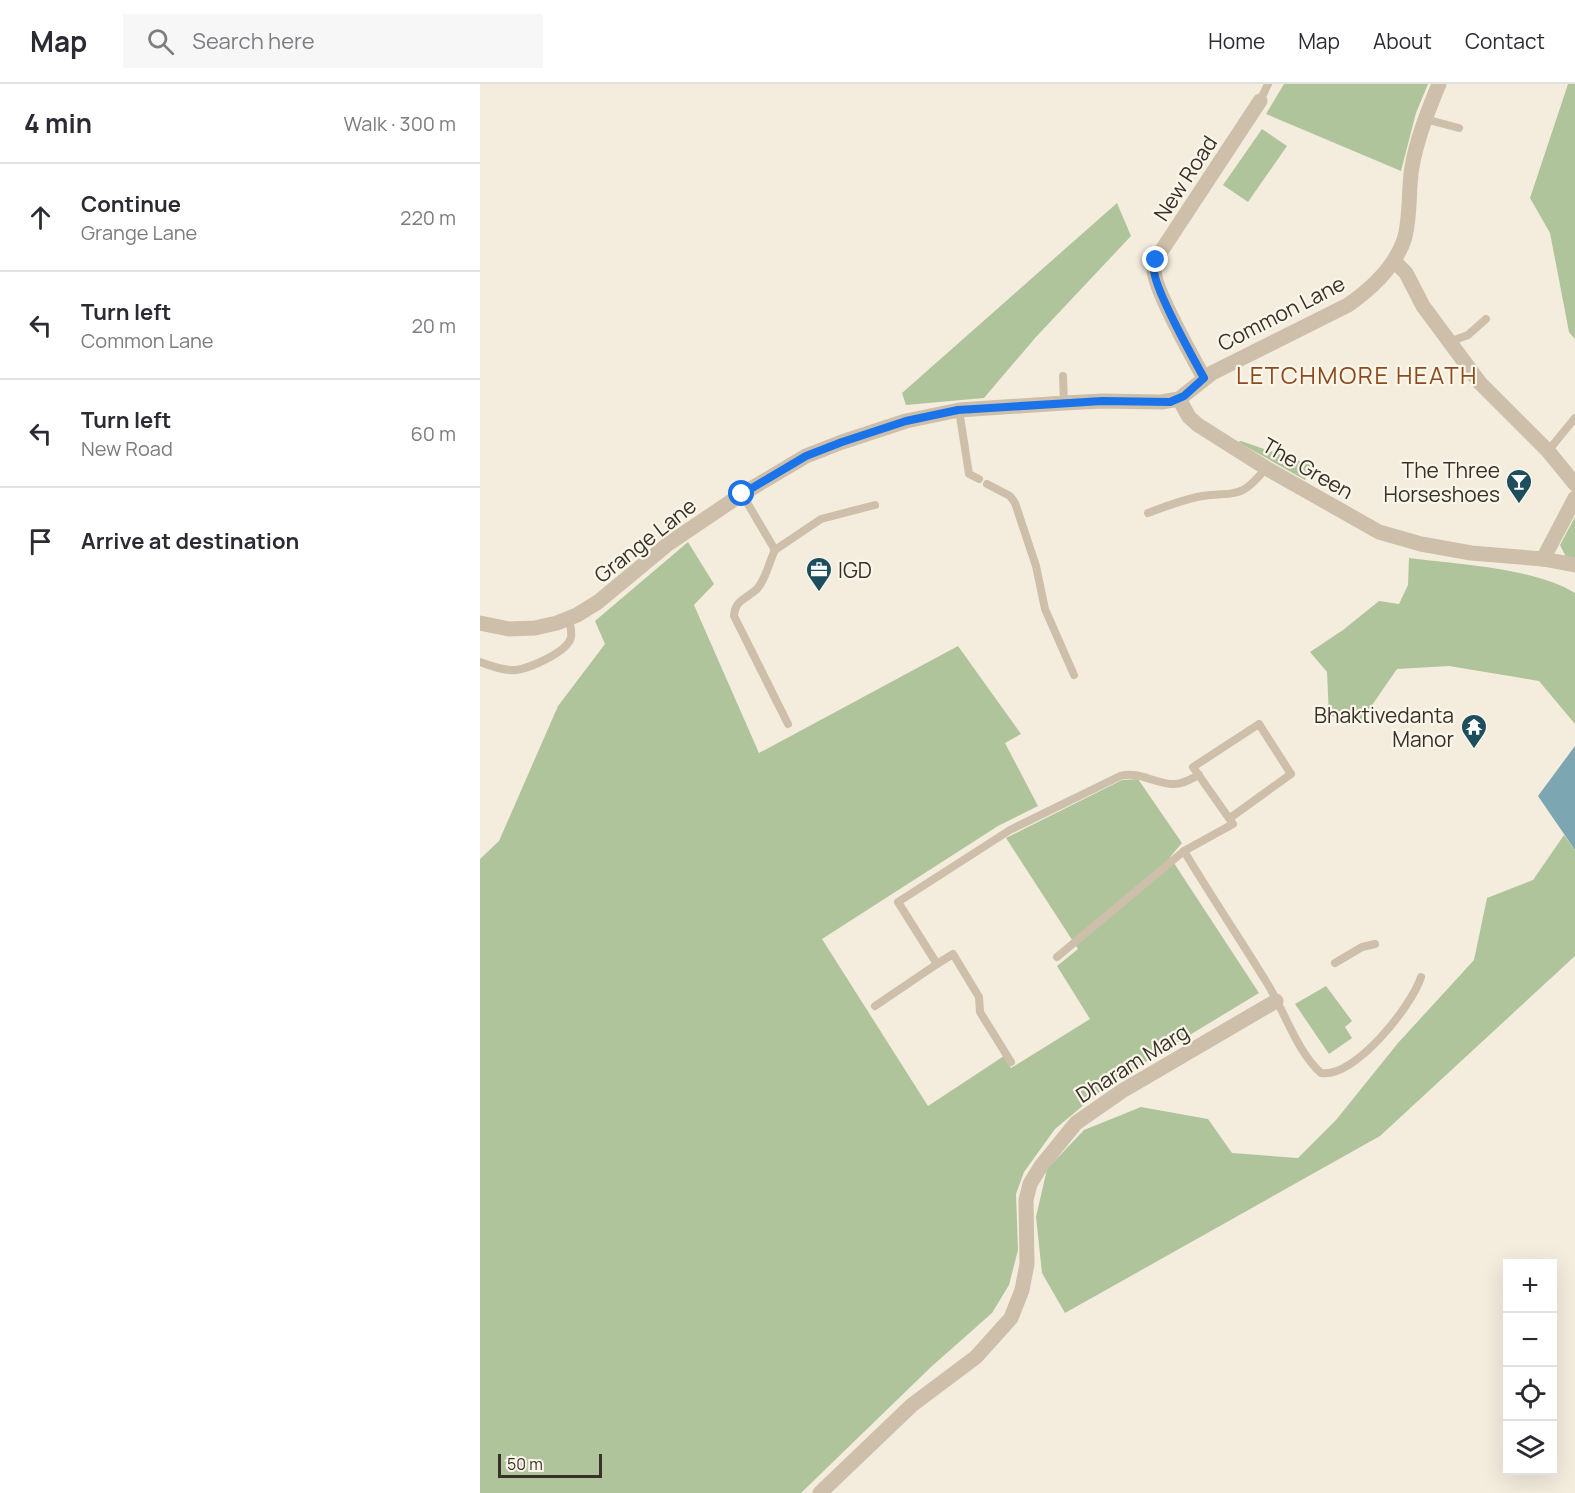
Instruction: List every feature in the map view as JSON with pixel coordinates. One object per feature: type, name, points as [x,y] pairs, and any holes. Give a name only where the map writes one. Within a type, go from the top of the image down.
[{"type":"street","name":"Common Lane","points":[[1179,399],[1204,378],[1270,342],[1348,305],[1361,296],[1394,261],[1404,238],[1412,166],[1425,119],[1439,84]]},
{"type":"street","name":"New Road","points":[[1204,378],[1177,327],[1156,279],[1154,269],[1156,260],[1260,101]]},
{"type":"street","points":[[1394,261],[1406,273],[1423,306],[1480,383],[1548,451],[1575,484]]},
{"type":"street","name":"Grange Lane","points":[[480,623],[509,629],[535,628],[569,618],[598,602],[668,544],[742,494],[806,456],[906,421],[958,410],[1102,401],[1161,402],[1179,399]]},
{"type":"street","name":"The Green","points":[[1179,399],[1198,425],[1266,468],[1379,532],[1421,544],[1471,553],[1543,559],[1575,565]]},
{"type":"street","points":[[1543,559],[1575,498]]},
{"type":"street","name":"Dharam Marg","points":[[820,1493],[912,1405],[976,1357],[1011,1318],[1022,1290],[1027,1263],[1026,1200],[1030,1184],[1041,1166],[1076,1123],[1122,1091],[1276,1001]]},
{"type":"lane","points":[[1260,101],[1268,84]]},
{"type":"lane","points":[[1425,119],[1459,128]]},
{"type":"lane","points":[[1449,342],[1468,335],[1486,319]]},
{"type":"lane","points":[[1064,376],[1065,403]]},
{"type":"lane","points":[[958,410],[969,474],[979,479]]},
{"type":"lane","points":[[1548,451],[1575,418]]},
{"type":"lane","points":[[1148,513],[1178,501],[1200,496],[1237,493],[1253,484],[1266,468]]},
{"type":"lane","points":[[987,484],[1010,496],[1015,503],[1036,566],[1045,609],[1074,675]]},
{"type":"lane","points":[[742,494],[774,550]]},
{"type":"lane","points":[[788,724],[734,616],[735,609],[738,602],[756,589],[763,580],[774,550],[821,519],[875,505]]},
{"type":"lane","points":[[480,662],[497,668],[515,670],[528,667],[555,654],[568,643],[571,636],[569,618]]},
{"type":"lane","points":[[1057,957],[1184,851],[1233,824],[1193,767],[1259,724],[1292,774],[1230,818]]},
{"type":"lane","points":[[937,964],[898,902],[1010,830],[1120,777],[1133,774],[1173,785],[1181,784],[1199,775]]},
{"type":"lane","points":[[1184,851],[1269,986],[1282,1015],[1316,1069],[1321,1073],[1333,1074],[1362,1057],[1403,1007],[1421,977]]},
{"type":"lane","points":[[1335,963],[1362,947],[1375,944]]},
{"type":"lane","points":[[875,1006],[953,954],[979,997],[980,1012],[1011,1062]]},
{"type":"green space","points":[[1284,84],[1428,84],[1416,113],[1401,171],[1266,114]]},
{"type":"green space","points":[[1568,84],[1575,84],[1575,339],[1569,332],[1550,233],[1530,198]]},
{"type":"green space","points":[[1262,129],[1287,146],[1248,202],[1223,185]]},
{"type":"green space","points":[[1117,203],[1131,236],[1036,337],[984,398],[906,405],[902,393]]},
{"type":"green space","points":[[1241,441],[1311,465],[1305,480],[1238,442]]},
{"type":"green space","points":[[1575,517],[1575,560],[1566,557],[1560,545]]},
{"type":"green space","points":[[688,542],[714,584],[694,605],[759,753],[958,646],[1021,734],[1005,743],[1038,806],[998,826],[822,939],[928,1106],[1004,1056],[1011,1068],[1090,1019],[1057,966],[1078,949],[1006,838],[1122,780],[1138,779],[1182,843],[1170,857],[1259,993],[1109,1084],[1055,1129],[1024,1172],[1016,1194],[1018,1250],[1009,1285],[992,1313],[931,1367],[801,1493],[480,1493],[480,859],[499,841],[558,706],[605,644],[595,621]]},
{"type":"green space","points":[[1409,558],[1495,568],[1539,578],[1575,593],[1575,724],[1539,681],[1449,666],[1397,669],[1361,721],[1329,716],[1327,672],[1310,652],[1343,630],[1379,601],[1399,604],[1408,585]]},
{"type":"green space","points":[[1564,835],[1575,850],[1575,956],[1380,1136],[1065,1313],[1042,1273],[1036,1217],[1047,1169],[1084,1130],[1141,1107],[1208,1119],[1232,1153],[1298,1158],[1336,1120],[1398,1043],[1474,960],[1487,898],[1533,880]]},
{"type":"green space","points":[[1326,986],[1352,1021],[1345,1027],[1352,1038],[1329,1054],[1295,1004]]},
{"type":"water","points":[[1575,746],[1575,850],[1538,796]]},
{"type":"place","name":"The Three Horseshoes","points":[[1519,505]]},
{"type":"place","name":"IGD","points":[[819,593]]},
{"type":"place","name":"Bhaktivedanta Manor","points":[[1474,750]]},
{"type":"district","name":"LETCHMORE HEATH","points":[[1357,374]]},
{"type":"route","points":[[742,494],[806,456],[906,421],[958,410],[1102,401],[1170,402],[1179,399],[1204,378],[1177,327],[1156,279],[1154,269],[1156,260]]}]
